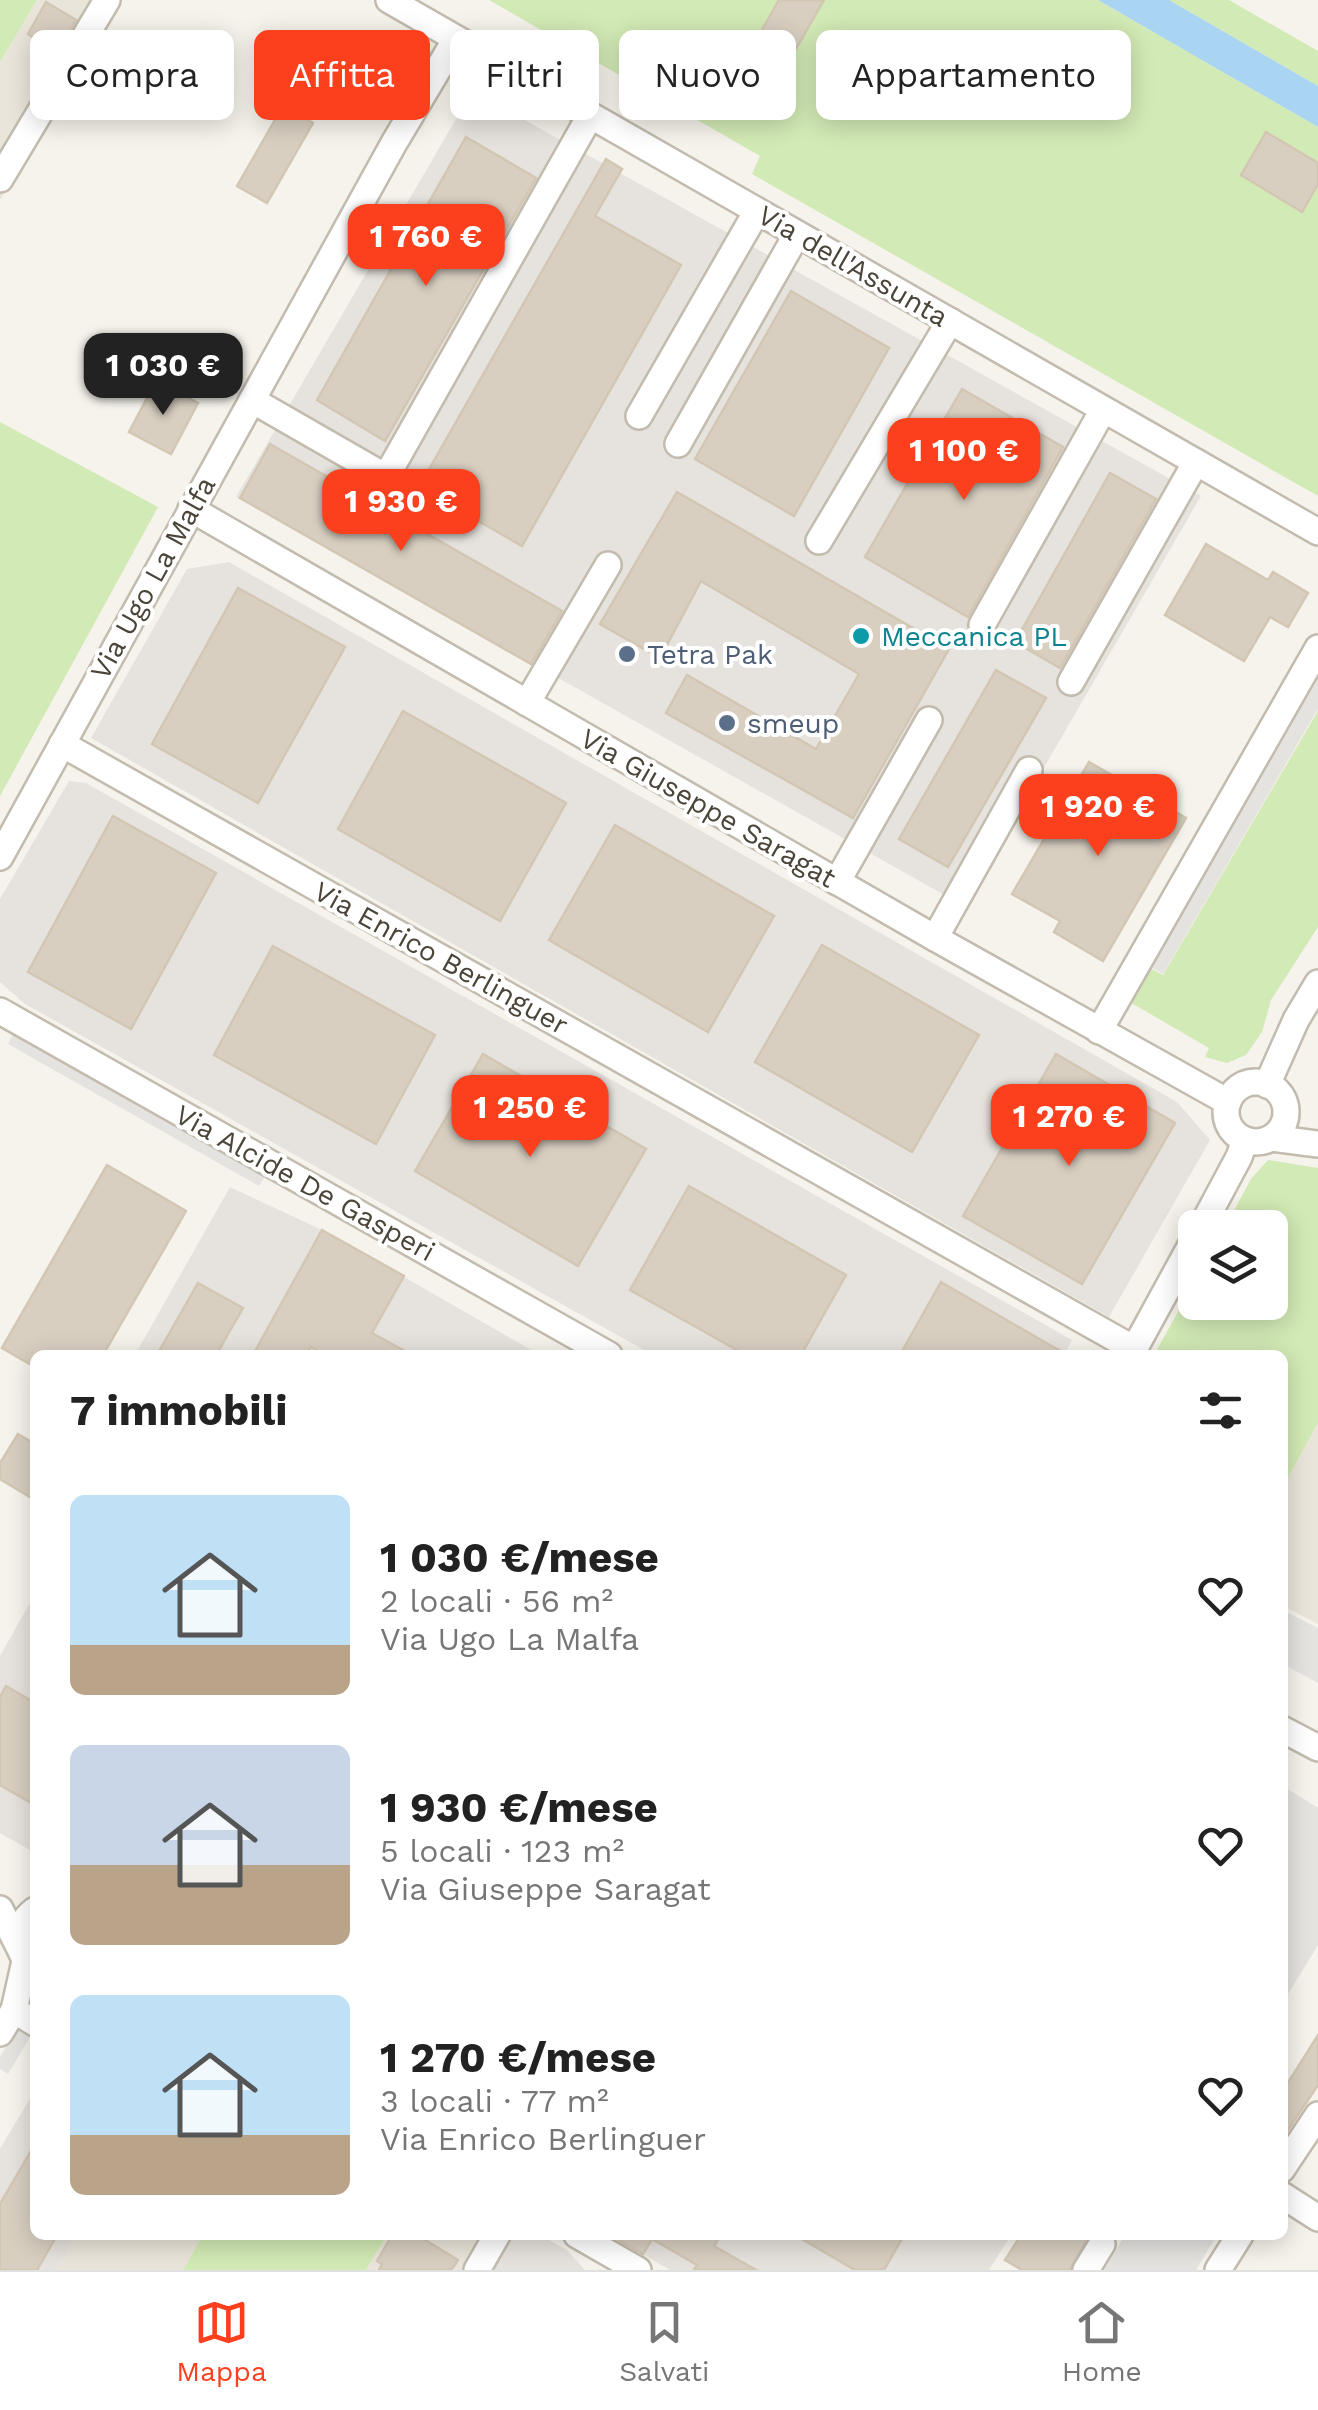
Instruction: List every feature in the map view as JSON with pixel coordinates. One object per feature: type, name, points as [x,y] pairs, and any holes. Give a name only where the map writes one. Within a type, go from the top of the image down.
[{"type":"street","points":[[0,178],[107,0]]},
{"type":"street","name":"Via dell'Assunta","points":[[389,0],[450,36]]},
{"type":"street","name":"Via Ugo La Malfa","points":[[0,857],[394,143],[450,49]]},
{"type":"street","points":[[252,400],[386,477],[588,120]]},
{"type":"street","name":"Via dell'Assunta","points":[[597,120],[1318,532]]},
{"type":"street","points":[[639,416],[756,211]]},
{"type":"street","points":[[678,444],[797,234]]},
{"type":"street","points":[[819,541],[950,321]]},
{"type":"street","points":[[982,625],[1103,410]]},
{"type":"street","points":[[1071,682],[1196,462]]},
{"type":"street","name":"Via Giuseppe Saragat","points":[[191,509],[837,882],[1228,1102]]},
{"type":"street","points":[[527,704],[608,566]]},
{"type":"street","points":[[1099,1031],[1318,648]]},
{"type":"street","points":[[837,882],[929,720]]},
{"type":"street","name":"Via Enrico Berlinguer","points":[[62,744],[1129,1350]]},
{"type":"street","points":[[935,938],[1029,770]]},
{"type":"street","points":[[1267,1084],[1318,983]]},
{"type":"street","name":"Via Alcide De Gasperi","points":[[0,1011],[601,1350]]},
{"type":"street","points":[[1210,1210],[1240,1157],[1267,1131],[1282,1097],[1267,1084],[1240,1087],[1226,1111],[1231,1128],[1267,1131],[1318,1143]]},
{"type":"street","points":[[1134,1350],[1178,1269]]},
{"type":"street","points":[[1288,1731],[1318,1748]]},
{"type":"street","points":[[0,1895],[30,1905]]},
{"type":"street","points":[[0,1909],[26,1959]]},
{"type":"street","points":[[0,2033],[24,2016],[26,1959],[22,1922],[30,1913]]},
{"type":"street","points":[[1288,2160],[1318,2115]]},
{"type":"street","points":[[1288,2200],[1318,2218]]},
{"type":"street","points":[[478,2270],[494,2240]]},
{"type":"street","points":[[582,2240],[602,2270]]},
{"type":"street","points":[[585,2240],[638,2270]]},
{"type":"street","points":[[1218,2270],[1237,2240]]},
{"type":"street","points":[[1086,2270],[1102,2244]]},
{"type":"shaded area","points":[[37,0],[118,0],[100,30],[30,30],[30,120],[47,120],[0,200],[0,62]]},
{"type":"shaded area","points":[[455,120],[525,120],[1201,496],[964,906],[236,497]]},
{"type":"shaded area","points":[[229,562],[1177,1102],[1210,1140],[1109,1317],[91,738],[187,569]]},
{"type":"shaded area","points":[[1318,677],[1318,709],[1163,974],[1149,966]]},
{"type":"shaded area","points":[[69,781],[86,783],[1072,1340],[1067,1350],[644,1350],[25,1004],[0,982],[0,899]]},
{"type":"shaded area","points":[[13,1034],[265,1176],[259,1186],[8,1044]]},
{"type":"shaded area","points":[[230,1187],[322,1230],[531,1350],[138,1350]]},
{"type":"shaded area","points":[[1318,1423],[1318,1624],[1288,1609],[1288,1478]]},
{"type":"shaded area","points":[[30,1603],[30,1850],[0,1833],[0,1656]]},
{"type":"shaded area","points":[[1288,1613],[1318,1628],[1318,1683],[1288,1667]]},
{"type":"shaded area","points":[[1288,1789],[1318,1808],[1318,1945],[1288,1994]]},
{"type":"shaded area","points":[[18,2027],[30,2034],[8,2074],[0,2069],[0,2057]]},
{"type":"shaded area","points":[[30,2098],[30,2240],[73,2240],[57,2270],[0,2270],[0,2149]]},
{"type":"shaded area","points":[[73,2240],[200,2240],[183,2270],[57,2270]]},
{"type":"shaded area","points":[[384,2240],[484,2240],[465,2270],[366,2270]]},
{"type":"shaded area","points":[[507,2240],[549,2240],[567,2250],[585,2270],[489,2270]]},
{"type":"shaded area","points":[[619,2240],[1008,2240],[989,2270],[670,2270]]},
{"type":"shaded area","points":[[1122,2240],[1214,2240],[1196,2270],[1104,2270]]},
{"type":"green space","points":[[0,0],[37,0],[0,62]]},
{"type":"green space","points":[[489,0],[1098,0],[1318,127],[1318,496],[752,174],[760,156],[697,120],[796,120],[796,30],[619,30],[619,75],[599,63],[599,30],[541,30]]},
{"type":"green space","points":[[1169,0],[1229,0],[1318,51],[1318,86]]},
{"type":"green space","points":[[0,422],[158,507],[0,796]]},
{"type":"green space","points":[[1318,711],[1318,927],[1271,1000],[1262,1032],[1246,1055],[1227,1063],[1205,1057],[1209,1048],[1128,1001],[1148,967],[1163,975]]},
{"type":"green space","points":[[1268,1160],[1318,1168],[1318,1423],[1288,1478],[1288,1350],[1157,1350],[1178,1312],[1178,1320],[1288,1320],[1288,1210],[1234,1210],[1251,1179]]},
{"type":"green space","points":[[200,2240],[384,2240],[366,2270],[183,2270]]},
{"type":"water","points":[[1098,0],[1169,0],[1318,86],[1318,127]]},
{"type":"building","points":[[779,0],[824,0],[796,49],[796,30],[762,30]]},
{"type":"building","points":[[46,2],[76,20],[70,30],[30,30]]},
{"type":"building","points":[[275,120],[313,123],[267,203],[237,186]]},
{"type":"building","points":[[1266,132],[1318,163],[1318,184],[1302,212],[1241,175]]},
{"type":"building","points":[[466,137],[536,178],[385,441],[317,400]]},
{"type":"building","points":[[606,159],[622,169],[595,216],[681,265],[522,546],[419,487]]},
{"type":"building","points":[[791,291],[889,348],[794,516],[695,459]]},
{"type":"building","points":[[156,381],[198,403],[171,454],[129,432]]},
{"type":"building","points":[[962,389],[1063,447],[968,617],[865,557]]},
{"type":"building","points":[[270,444],[562,611],[531,664],[240,498]]},
{"type":"building","points":[[1110,473],[1156,499],[1060,668],[1015,642]]},
{"type":"building","name":"Meccanica PL","points":[[677,492],[949,649],[853,818],[666,713],[687,675],[816,749],[859,674],[701,581],[660,658],[600,624]]},
{"type":"building","points":[[1206,544],[1268,580],[1273,572],[1308,593],[1288,627],[1270,617],[1244,661],[1165,615]]},
{"type":"building","points":[[238,588],[345,647],[258,803],[152,744]]},
{"type":"building","points":[[996,670],[1046,698],[948,867],[899,839]]},
{"type":"building","points":[[403,711],[566,803],[500,921],[338,829]]},
{"type":"building","points":[[1089,762],[1186,818],[1103,961],[1054,932],[1060,921],[1012,894]]},
{"type":"building","points":[[113,816],[216,873],[131,1029],[28,972]]},
{"type":"building","points":[[615,825],[774,916],[708,1032],[549,940]]},
{"type":"building","points":[[822,945],[979,1035],[912,1152],[755,1062]]},
{"type":"building","points":[[273,946],[435,1035],[376,1144],[214,1055]]},
{"type":"building","points":[[483,1054],[646,1149],[578,1266],[415,1171]]},
{"type":"building","points":[[1056,1054],[1175,1123],[1082,1284],[963,1216]]},
{"type":"building","points":[[107,1165],[186,1211],[106,1350],[30,1350],[30,1364],[2,1348]]},
{"type":"building","points":[[689,1186],[846,1275],[804,1350],[737,1350],[630,1290]]},
{"type":"building","points":[[322,1230],[404,1276],[372,1333],[403,1350],[256,1350]]},
{"type":"building","points":[[941,1282],[1058,1350],[903,1350]]},
{"type":"building","points":[[198,1283],[243,1308],[219,1350],[160,1350]]},
{"type":"building","points":[[18,1434],[30,1441],[30,1497],[0,1479],[0,1463]]},
{"type":"building","points":[[6,1686],[30,1700],[30,1802],[0,1785],[0,1697]]},
{"type":"building","points":[[1318,2035],[1318,2085],[1288,2130],[1288,2082]]},
{"type":"building","points":[[30,2153],[30,2240],[54,2240],[37,2270],[0,2270],[0,2204]]},
{"type":"building","points":[[389,2240],[425,2240],[458,2260],[451,2270],[379,2270],[382,2264],[377,2261]]},
{"type":"building","points":[[619,2240],[651,2240],[643,2254]]},
{"type":"building","points":[[654,2240],[718,2240],[714,2246],[756,2270],[694,2270],[697,2265]]},
{"type":"building","points":[[804,2240],[901,2240],[884,2270],[855,2270]]},
{"type":"building","points":[[1018,2240],[1086,2240],[1070,2270],[1022,2270],[1005,2260]]},
{"type":"place","name":"Meccanica PL","points":[[861,636]]},
{"type":"place","name":"Tetra Pak","points":[[627,654]]},
{"type":"place","name":"smeup","points":[[727,723]]}]
